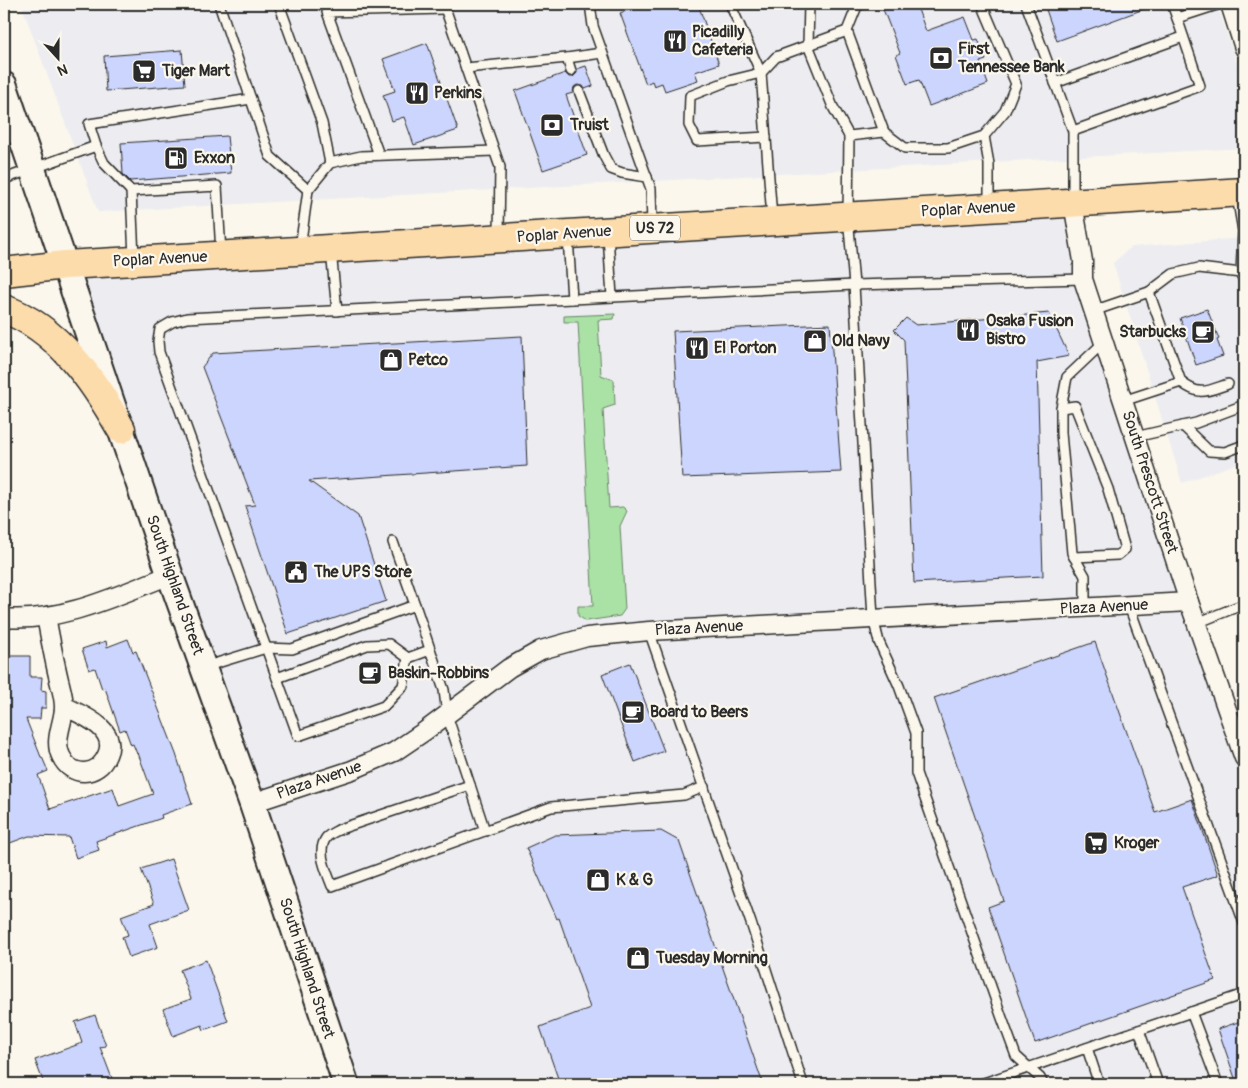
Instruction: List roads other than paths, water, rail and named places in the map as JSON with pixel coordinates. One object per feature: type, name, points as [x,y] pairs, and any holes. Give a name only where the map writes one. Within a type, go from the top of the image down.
[{"type":"main road","name":"South Highland Street","points":[[4,85],[170,575],[252,803],[346,1084]]},
{"type":"main road","name":"Poplar Avenue","points":[[4,272],[65,265],[1240,193]]},
{"type":"main road","points":[[4,309],[31,322],[44,331],[73,358],[107,404],[121,429]]},
{"type":"street","points":[[1230,4],[1244,48]]},
{"type":"street","name":"South Prescott Street","points":[[1073,203],[1083,261],[1083,278],[1093,311],[1189,602],[1244,758]]},
{"type":"street","points":[[4,618],[23,620],[46,616],[99,602],[170,575]]},
{"type":"street","name":"Plaza Avenue","points":[[252,803],[352,770],[394,752],[447,715],[508,668],[541,650],[587,637],[649,631],[1189,602]]},
{"type":"street","points":[[46,616],[64,706]]},
{"type":"lane","points":[[219,4],[270,156],[308,190]]},
{"type":"lane","points":[[279,4],[322,123],[330,163]]},
{"type":"lane","points":[[590,4],[592,26],[652,189],[652,228]]},
{"type":"lane","points":[[730,4],[761,73],[772,221]]},
{"type":"lane","points":[[809,4],[808,45],[833,107],[849,136],[848,216],[854,285],[873,618],[879,642],[899,686],[916,733],[916,773],[1016,1056],[1040,1078],[1043,1084]]},
{"type":"lane","points":[[862,4],[857,6],[847,31],[884,132],[905,148],[948,148],[984,136],[1005,111],[1016,84],[982,4]]},
{"type":"lane","points":[[1026,4],[1073,131],[1073,203]]},
{"type":"lane","points":[[1073,131],[1200,86],[1172,4]]},
{"type":"lane","points":[[1177,18],[1220,4]]},
{"type":"lane","points":[[379,155],[326,8],[444,6],[500,167],[499,238]]},
{"type":"lane","points":[[766,137],[697,141],[689,125],[690,96],[728,81],[761,73],[776,57],[847,31]]},
{"type":"lane","points":[[1055,83],[1183,37]]},
{"type":"lane","points":[[466,68],[602,53]]},
{"type":"lane","points":[[567,58],[571,71]]},
{"type":"lane","points":[[579,91],[604,156],[611,169],[647,178]]},
{"type":"lane","points":[[134,261],[131,192],[104,163],[89,124],[251,99]]},
{"type":"lane","points":[[849,136],[884,132]]},
{"type":"lane","points":[[984,136],[989,164],[989,208]]},
{"type":"lane","points":[[4,179],[96,146]]},
{"type":"lane","points":[[300,251],[308,190],[330,163],[361,156],[494,151]]},
{"type":"lane","points":[[131,192],[217,186],[222,256]]},
{"type":"lane","points":[[1093,311],[1149,292],[1173,274],[1199,268],[1243,277],[1243,231],[1240,193]]},
{"type":"lane","points":[[608,231],[612,297]]},
{"type":"lane","points":[[568,234],[572,299]]},
{"type":"lane","points":[[331,248],[336,311]]},
{"type":"lane","points":[[408,658],[403,686],[384,706],[298,736],[159,352],[160,329],[172,322],[187,318],[854,285],[1083,278]]},
{"type":"lane","points":[[1149,292],[1181,382],[1190,389],[1203,393],[1228,384]]},
{"type":"lane","points":[[1085,608],[1085,576],[1072,553],[1061,433],[1061,408],[1068,377],[1104,342]]},
{"type":"lane","points":[[1123,401],[1181,382]]},
{"type":"lane","points":[[1135,437],[1196,423],[1244,405]]},
{"type":"lane","points":[[1061,408],[1075,406],[1108,489],[1125,549],[1118,555],[1074,557]]},
{"type":"lane","points":[[1183,426],[1209,451],[1225,452],[1244,445]]},
{"type":"lane","points":[[393,542],[444,690],[447,715],[485,831]]},
{"type":"lane","points":[[1197,623],[1244,604]]},
{"type":"lane","points":[[204,667],[266,648],[292,649],[415,605]]},
{"type":"lane","points":[[1129,606],[1244,923]]},
{"type":"lane","points":[[649,631],[753,930],[803,1084]]},
{"type":"lane","points":[[277,678],[367,646],[389,644],[408,658]]},
{"type":"lane","points":[[408,658],[430,650]]},
{"type":"lane","points":[[470,785],[327,836],[321,846],[323,862],[332,886],[551,807],[684,795],[704,788]]},
{"type":"lane","points":[[981,1084],[1244,994]]},
{"type":"lane","points":[[1190,1012],[1218,1084]]},
{"type":"lane","points":[[1139,1030],[1158,1084]]},
{"type":"lane","points":[[1087,1048],[1100,1084]]},
{"type":"place","name":"Picadilly Cafeteria","points":[[675,41]]},
{"type":"place","name":"First Tennessee Bank","points":[[941,58]]},
{"type":"place","name":"Tiger Mart","points":[[144,71]]},
{"type":"place","name":"Perkins","points":[[417,93]]},
{"type":"place","name":"Truist","points":[[552,125]]},
{"type":"place","name":"Exxon","points":[[176,158]]},
{"type":"place","name":"Osaka Fusion Bistro","points":[[968,330]]},
{"type":"place","name":"Starbucks","points":[[1203,332]]},
{"type":"place","name":"Old Navy","points":[[815,341]]},
{"type":"place","name":"El Porton","points":[[697,348]]},
{"type":"place","name":"Petco","points":[[391,360]]},
{"type":"place","name":"The UPS Store","points":[[296,572]]},
{"type":"place","name":"Baskin-Robbins","points":[[370,673]]},
{"type":"place","name":"Board to Beers","points":[[633,712]]},
{"type":"place","name":"Kroger","points":[[1096,843]]},
{"type":"place","name":"K & G","points":[[598,880]]},
{"type":"place","name":"Tuesday Morning","points":[[638,958]]}]
